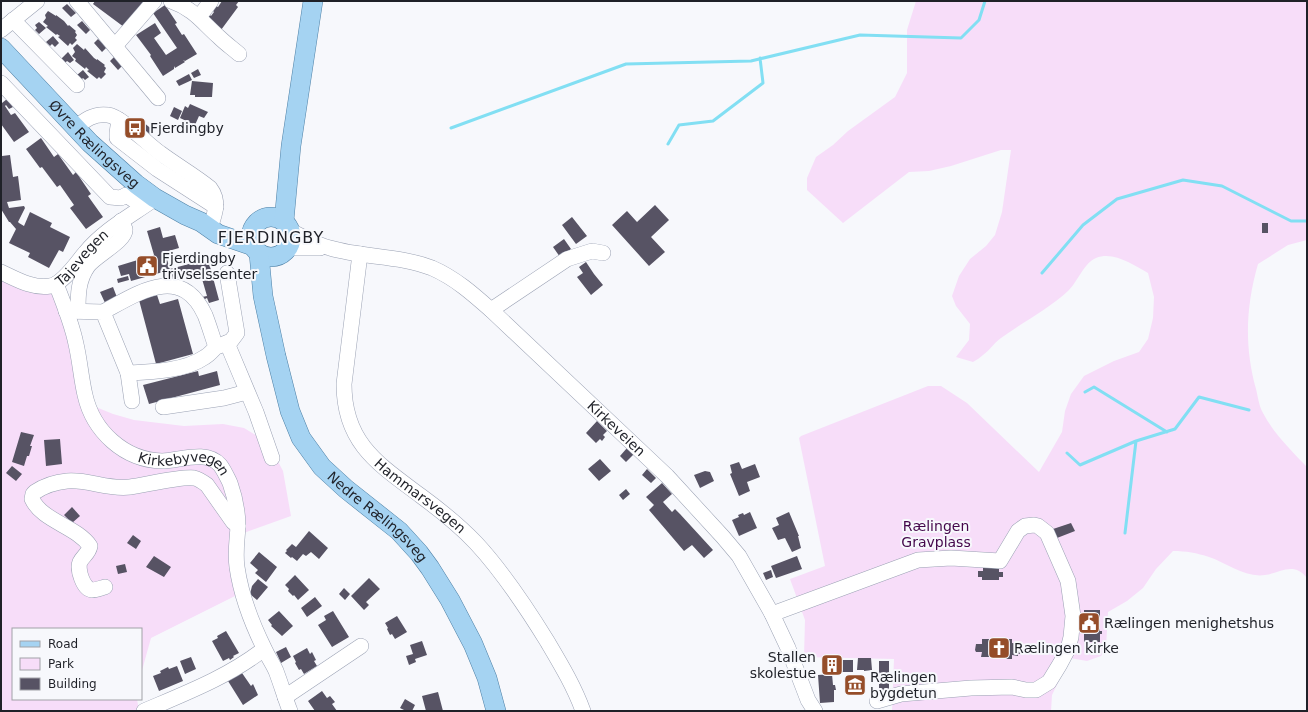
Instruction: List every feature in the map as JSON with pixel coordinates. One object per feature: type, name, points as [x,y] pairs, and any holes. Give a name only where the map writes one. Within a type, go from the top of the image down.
[{"type":"main road","name":"Nedre Rælingsveg","points":[[269,322],[277,233],[313,1]]},
{"type":"main road","name":"Øvre Rælingsveg","points":[[1,48],[75,128],[122,173],[149,202],[185,215],[209,220],[237,227],[277,233],[269,258],[256,250],[226,237],[209,220]]},
{"type":"main road","name":"Nedre Rælingsveg","points":[[277,233],[251,236],[256,250],[263,296],[285,395],[292,420],[300,438],[322,467],[346,489],[399,531],[426,563],[450,600],[473,644],[487,678],[496,711]]},
{"type":"street","points":[[1,30],[37,1]]},
{"type":"street","points":[[77,1],[158,98]]},
{"type":"street","points":[[115,46],[154,1]]},
{"type":"street","points":[[171,1],[199,17],[218,37],[239,54]]},
{"type":"street","points":[[199,17],[211,1]]},
{"type":"street","points":[[14,20],[77,85]]},
{"type":"street","points":[[1,83],[110,197],[121,198],[126,195],[149,202]]},
{"type":"street","points":[[75,128],[88,118],[94,116],[107,115],[119,120],[149,145],[210,188],[216,200],[209,220]]},
{"type":"street","name":"Tajevegen","points":[[1,272],[30,284],[46,286],[56,284],[67,274],[98,239],[149,202]]},
{"type":"street","points":[[121,221],[125,229],[123,236],[120,241],[92,261],[84,273],[72,311],[103,312],[137,293],[163,286],[176,286],[189,292],[222,345],[247,392],[261,425],[272,458]]},
{"type":"street","name":"Kirkeveien","points":[[277,233],[328,248],[360,254],[398,258],[431,268],[455,280],[491,310],[666,476],[739,556],[772,614],[788,648],[808,700],[815,711]]},
{"type":"street","points":[[491,310],[566,259],[592,251],[603,253]]},
{"type":"street","name":"Hammarsvegen","points":[[360,254],[344,384],[345,405],[354,433],[364,448],[378,463],[451,519],[486,553],[536,622],[565,672],[583,711]]},
{"type":"street","points":[[128,374],[191,365],[235,337],[237,328],[227,273]]},
{"type":"street","name":"Kirkebyvegen","points":[[56,284],[72,311],[85,395],[97,424],[115,444],[141,458],[163,461],[200,456],[211,458],[216,461],[224,471],[232,489],[237,506],[237,567],[244,599],[264,649],[275,670],[287,704]]},
{"type":"street","points":[[103,312],[128,374],[132,401]]},
{"type":"street","points":[[163,408],[229,397],[247,392]]},
{"type":"street","points":[[105,587],[92,590],[83,582],[79,572],[79,566],[90,546],[79,535],[40,509],[32,499],[35,492],[51,485],[68,481],[78,481],[120,488],[194,478],[207,485],[233,522],[238,526]]},
{"type":"street","points":[[772,614],[918,560],[951,558],[1000,561],[1018,531],[1026,526],[1038,526],[1047,533],[1068,581],[1073,616],[1068,649],[1054,676],[1049,682],[1036,690],[1026,690],[1012,687],[971,688],[902,694],[877,701]]},
{"type":"street","points":[[287,704],[361,646]]},
{"type":"street","points":[[144,711],[217,678],[247,662],[264,649]]},
{"type":"green space","name":"Rælingen Gravplass","points":[[916,1],[1307,1],[1307,240],[1288,245],[1258,264],[1251,295],[1248,342],[1252,373],[1259,401],[1267,421],[1307,467],[1307,578],[1297,570],[1292,569],[1265,575],[1250,574],[1196,553],[1173,551],[1156,569],[1143,588],[1127,601],[1108,612],[1106,648],[1101,656],[1087,661],[1070,658],[1052,695],[1051,711],[892,711],[894,659],[804,657],[805,620],[790,579],[825,566],[799,438],[801,436],[928,386],[941,386],[967,403],[1039,472],[1062,432],[1065,411],[1071,394],[1084,376],[1114,361],[1139,352],[1148,339],[1153,318],[1154,297],[1148,273],[1123,260],[1110,256],[1103,256],[1092,260],[1081,272],[1069,290],[1061,297],[1001,338],[979,358],[973,362],[956,357],[969,340],[970,324],[956,306],[952,296],[959,276],[970,259],[986,246],[995,235],[1002,212],[1011,150],[1001,150],[951,166],[929,171],[909,172],[843,223],[807,190],[807,178],[816,157],[833,145],[848,131],[895,97],[907,73],[907,30]]},
{"type":"green space","points":[[1,271],[48,284],[91,405],[113,414],[134,420],[184,426],[223,424],[244,428],[259,437],[273,452],[283,471],[291,516],[241,534],[241,593],[151,638],[142,670],[142,628],[12,628],[12,700],[137,700],[139,711],[1,711]]},
{"type":"building","points":[[95,1],[144,1],[124,27],[93,4]]},
{"type":"building","points":[[222,1],[239,1],[236,5],[238,7],[221,30],[206,20],[214,12],[213,11],[216,6],[218,7]]},
{"type":"building","points":[[67,4],[76,13],[71,17],[62,8]]},
{"type":"building","points":[[165,5],[177,23],[175,24],[182,35],[184,34],[197,54],[185,61],[183,60],[185,62],[175,68],[174,66],[174,69],[163,76],[150,56],[151,55],[136,35],[155,23],[161,33],[154,38],[166,55],[177,48],[153,13]]},
{"type":"building","points":[[48,11],[56,15],[76,31],[75,32],[77,35],[75,38],[77,40],[72,45],[70,43],[68,46],[58,37],[60,36],[57,34],[56,35],[46,27],[48,26],[43,22]]},
{"type":"building","points":[[82,21],[90,30],[86,34],[77,25]]},
{"type":"building","points":[[39,22],[46,28],[39,34],[35,30],[37,28],[35,25]]},
{"type":"building","points":[[53,36],[59,43],[55,47],[52,44],[50,46],[46,42]]},
{"type":"building","points":[[98,39],[107,47],[102,52],[94,43]]},
{"type":"building","points":[[77,44],[84,50],[85,48],[94,58],[105,65],[104,66],[106,68],[104,72],[106,74],[101,79],[99,77],[97,79],[87,71],[89,70],[86,67],[85,69],[75,61],[76,59],[72,56],[75,52],[73,48]]},
{"type":"building","points":[[68,52],[74,60],[70,63],[67,61],[65,63],[61,59]]},
{"type":"building","points":[[117,54],[123,65],[118,70],[110,61]]},
{"type":"building","points":[[198,69],[201,75],[194,78],[191,73]]},
{"type":"building","points":[[83,70],[89,77],[85,80],[83,78],[81,80],[77,75]]},
{"type":"building","points":[[189,74],[192,80],[179,86],[176,81]]},
{"type":"building","points":[[192,81],[213,83],[212,97],[195,97],[195,95],[190,95]]},
{"type":"building","points":[[7,99],[13,107],[9,109],[6,105],[5,106],[11,115],[15,113],[29,132],[14,142],[1,124],[1,101],[2,103]]},
{"type":"building","points":[[190,104],[208,112],[204,118],[199,116],[195,125],[180,118],[185,106],[188,108]]},
{"type":"building","points":[[174,107],[182,111],[178,120],[170,116]]},
{"type":"building","points":[[143,122],[154,131],[151,135],[140,126]]},
{"type":"building","points":[[41,138],[54,157],[58,154],[73,175],[76,172],[91,194],[88,196],[103,217],[86,229],[70,208],[74,205],[60,185],[57,187],[26,149]]},
{"type":"building","points":[[1,152],[2,156],[10,155],[13,177],[18,176],[21,200],[7,202],[9,208],[24,206],[25,208],[18,222],[24,226],[30,212],[52,223],[50,227],[70,237],[63,252],[59,250],[49,268],[28,257],[30,253],[9,243],[16,229],[9,222],[1,209]]},
{"type":"building","points":[[655,205],[669,220],[651,237],[665,252],[649,266],[612,225],[627,211],[637,222]]},
{"type":"building","points":[[572,217],[587,236],[576,244],[562,225]]},
{"type":"building","points":[[1262,223],[1268,223],[1268,233],[1262,233]]},
{"type":"building","points":[[160,227],[163,238],[175,235],[179,248],[165,252],[170,270],[131,281],[129,274],[121,276],[118,266],[154,255],[147,231]]},
{"type":"building","points":[[564,239],[571,249],[560,257],[553,247]]},
{"type":"building","points":[[208,259],[219,300],[209,303],[207,298],[203,300],[202,297],[207,296],[200,272],[173,279],[170,269]]},
{"type":"building","points":[[586,262],[603,285],[591,295],[577,277],[583,273],[579,267]]},
{"type":"building","points":[[128,276],[129,280],[118,283],[117,279]]},
{"type":"building","points":[[113,287],[118,300],[106,305],[100,292]]},
{"type":"building","points":[[157,295],[160,304],[178,299],[193,354],[156,364],[139,300]]},
{"type":"building","points":[[198,371],[199,376],[217,371],[220,385],[149,404],[143,385]]},
{"type":"building","points":[[597,421],[607,431],[603,435],[605,437],[602,441],[600,439],[596,443],[586,433]]},
{"type":"building","points":[[21,432],[34,435],[30,446],[32,446],[29,456],[27,456],[24,466],[12,462]]},
{"type":"building","points":[[60,439],[62,464],[46,466],[44,440]]},
{"type":"building","points":[[627,448],[634,454],[626,462],[620,456]]},
{"type":"building","points":[[600,459],[611,471],[599,481],[588,469]]},
{"type":"building","points":[[739,462],[742,469],[755,464],[760,477],[747,482],[750,491],[739,496],[730,474],[732,473],[730,465]]},
{"type":"building","points":[[12,466],[22,474],[16,481],[6,473]]},
{"type":"building","points":[[647,469],[656,478],[651,483],[642,475]]},
{"type":"building","points":[[705,471],[710,472],[714,481],[700,488],[694,475]]},
{"type":"building","points":[[662,483],[672,494],[663,502],[672,512],[675,509],[713,550],[704,558],[692,545],[684,551],[649,510],[654,505],[646,497]]},
{"type":"building","points":[[626,489],[630,494],[623,500],[619,495]]},
{"type":"building","points":[[72,507],[80,516],[72,523],[64,515]]},
{"type":"building","points":[[750,512],[757,528],[739,536],[732,520],[739,517],[738,515],[743,513],[744,515]]},
{"type":"building","points":[[789,512],[799,536],[801,548],[792,552],[785,538],[778,540],[772,528],[779,525],[776,518]]},
{"type":"building","points":[[1071,523],[1075,531],[1057,538],[1053,529]]},
{"type":"building","points":[[309,531],[328,548],[319,559],[311,552],[306,556],[303,554],[297,561],[285,553],[292,544],[296,547]]},
{"type":"building","points":[[133,535],[141,541],[136,549],[127,543]]},
{"type":"building","points":[[259,552],[277,567],[266,582],[255,573],[258,570],[250,563]]},
{"type":"building","points":[[154,556],[171,567],[164,577],[146,567]]},
{"type":"building","points":[[797,556],[802,569],[776,578],[771,566]]},
{"type":"building","points":[[125,564],[127,572],[118,574],[116,566]]},
{"type":"building","points":[[983,568],[999,568],[999,572],[1003,572],[1003,577],[999,577],[999,580],[982,580],[982,577],[978,577],[978,571],[983,571]]},
{"type":"building","points":[[771,570],[773,577],[766,580],[763,573]]},
{"type":"building","points":[[295,575],[309,590],[298,600],[288,591],[289,589],[285,585]]},
{"type":"building","points":[[369,578],[380,589],[366,602],[369,605],[364,610],[351,596]]},
{"type":"building","points":[[258,579],[268,587],[257,600],[250,594],[252,586]]},
{"type":"building","points":[[344,588],[350,594],[345,600],[339,594]]},
{"type":"building","points":[[315,597],[322,606],[307,617],[301,608]]},
{"type":"building","name":"Rælingen menighetshus","points":[[1084,610],[1100,610],[1100,631],[1102,631],[1102,634],[1100,634],[1100,642],[1084,642],[1084,632],[1078,632],[1078,615],[1084,615]]},
{"type":"building","points":[[279,611],[293,626],[282,636],[271,626],[272,625],[268,620]]},
{"type":"building","points":[[333,611],[349,637],[332,647],[318,625],[326,620],[324,616]]},
{"type":"building","points":[[397,616],[407,632],[395,639],[392,634],[390,635],[385,623]]},
{"type":"building","points":[[226,631],[239,653],[233,656],[234,657],[230,660],[229,658],[223,661],[212,641]]},
{"type":"building","name":"Rælingen kirke","points":[[982,639],[1012,639],[1012,643],[1023,644],[1023,654],[1018,654],[1018,656],[1012,655],[1012,659],[1006,659],[1006,657],[981,657],[982,652],[976,652],[975,650],[976,644],[982,644]]},
{"type":"building","points":[[422,641],[427,655],[415,659],[416,662],[409,665],[406,656],[413,654],[410,645]]},
{"type":"building","points":[[286,647],[291,657],[281,663],[276,652]]},
{"type":"building","points":[[307,648],[310,654],[312,652],[317,666],[304,674],[301,669],[299,670],[293,656]]},
{"type":"building","points":[[191,657],[196,669],[185,674],[180,661]]},
{"type":"building","name":"Stallen skolestue","points":[[826,658],[838,659],[838,671],[826,671]]},
{"type":"building","points":[[858,658],[871,658],[872,670],[857,670]]},
{"type":"building","points":[[839,660],[853,660],[853,672],[839,672]]},
{"type":"building","points":[[879,661],[889,661],[889,676],[879,676]]},
{"type":"building","points":[[177,666],[183,681],[159,691],[153,676],[161,673],[160,671],[168,667],[169,669]]},
{"type":"building","points":[[242,673],[251,686],[253,684],[258,695],[243,705],[228,681]]},
{"type":"building","points":[[832,674],[833,685],[835,685],[836,690],[834,690],[834,702],[820,703],[818,675]]},
{"type":"building","points":[[879,678],[889,679],[889,693],[879,693]]},
{"type":"building","points":[[322,691],[327,698],[330,696],[335,702],[332,704],[337,711],[315,711],[308,701]]},
{"type":"building","points":[[438,692],[443,711],[426,711],[422,696]]},
{"type":"building","points":[[405,699],[415,705],[412,711],[406,711],[400,708]]},
{"type":"waterway","points":[[451,128],[626,64],[751,61],[860,35],[961,38],[979,20],[985,1]]},
{"type":"waterway","points":[[668,144],[679,125],[713,121],[763,83],[760,58]]},
{"type":"waterway","points":[[1042,273],[1083,225],[1117,199],[1183,180],[1222,186],[1291,221],[1307,221]]},
{"type":"waterway","points":[[1085,392],[1094,387],[1167,432]]},
{"type":"waterway","points":[[1067,453],[1080,465],[1136,441],[1175,429],[1199,397],[1249,410]]},
{"type":"waterway","points":[[1125,533],[1136,441]]},
{"type":"place","name":"Fjerdingby","points":[[135,128]]},
{"type":"place","name":"Fjerdingby trivselssenter","points":[[147,266]]},
{"type":"place","name":"Rælingen menighetshus","points":[[1089,623]]},
{"type":"place","name":"Rælingen kirke","points":[[999,648]]},
{"type":"place","name":"Stallen skolestue","points":[[832,665]]},
{"type":"place","name":"Rælingen bygdetun","points":[[855,685]]},
{"type":"district","name":"FJERDINGBY","points":[[271,237]]}]
